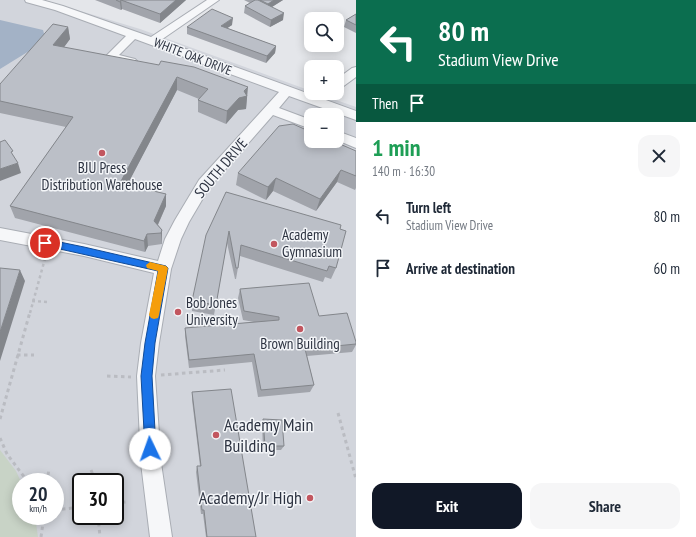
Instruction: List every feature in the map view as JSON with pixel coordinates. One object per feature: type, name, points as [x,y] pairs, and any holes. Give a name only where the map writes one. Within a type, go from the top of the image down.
[{"type":"street","name":"WHITE OAK DRIVE","points":[[30,0],[59,8],[134,34],[356,116]]},
{"type":"street","points":[[152,41],[214,0]]},
{"type":"street","points":[[134,34],[112,57],[140,63]]},
{"type":"street","points":[[344,80],[356,71]]},
{"type":"street","name":"SOUTH DRIVE","points":[[161,537],[151,463],[146,376],[163,268],[173,239],[182,220],[204,184],[287,91]]},
{"type":"street","points":[[271,110],[304,122]]},
{"type":"street","points":[[344,138],[356,143]]},
{"type":"street","points":[[0,234],[84,250],[163,268]]},
{"type":"path","points":[[0,419],[32,301],[48,250]]},
{"type":"path","points":[[32,301],[48,302]]},
{"type":"path","points":[[17,355],[34,355]]},
{"type":"path","points":[[161,375],[225,370]]},
{"type":"path","points":[[107,376],[126,377]]},
{"type":"path","points":[[338,413],[356,479]]},
{"type":"path","points":[[0,438],[0,444],[23,473]]},
{"type":"path","points":[[48,473],[49,469]]},
{"type":"path","points":[[41,537],[42,525]]},
{"type":"path","points":[[99,525],[100,537]]},
{"type":"shaded area","name":"Bob Jones University","points":[[0,0],[44,0],[140,29],[304,88],[304,100],[336,100],[356,107],[356,537],[0,537]]},
{"type":"shaded area","points":[[0,450],[17,473],[12,473],[12,525],[36,525],[38,537],[0,537]]},
{"type":"water","points":[[0,20],[43,30],[45,37],[34,48],[0,69]]},
{"type":"building","points":[[121,0],[176,0],[160,14]]},
{"type":"building","points":[[255,0],[258,0],[284,13],[271,20],[245,6]]},
{"type":"building","points":[[260,0],[274,0],[268,4]]},
{"type":"building","points":[[212,9],[233,18],[221,26],[276,46],[267,56],[187,27]]},
{"type":"building","points":[[356,14],[356,25],[346,20]]},
{"type":"building","name":"BJU Press Distribution Warehouse","points":[[53,24],[68,27],[53,45],[159,65],[161,61],[194,67],[248,87],[244,91],[247,96],[239,98],[227,111],[198,100],[208,89],[177,77],[120,183],[166,194],[154,221],[162,230],[161,233],[147,234],[144,241],[10,206],[73,117],[0,101],[0,84]]},
{"type":"building","points":[[293,124],[304,129],[304,148],[344,148],[344,146],[356,151],[356,176],[341,170],[320,199],[276,178],[268,187],[238,173],[279,126]]},
{"type":"building","points":[[5,140],[13,151],[11,152],[18,163],[0,169],[0,142]]},
{"type":"building","points":[[226,192],[341,225],[340,229],[346,231],[336,268],[329,266],[327,271],[241,245],[238,268],[236,268],[229,231],[216,305],[192,301],[206,235]]},
{"type":"building","points":[[0,268],[20,270],[0,332]]},
{"type":"building","points":[[309,283],[319,316],[347,313],[356,342],[356,344],[305,349],[314,385],[261,390],[254,354],[189,360],[185,328],[279,320],[279,317],[244,311],[240,289]]},
{"type":"building","name":"Academy Main Building","points":[[231,389],[256,537],[207,537],[204,510],[202,510],[197,466],[201,466],[192,392]]},
{"type":"building","points":[[263,419],[282,420],[284,446],[265,446]]},
{"type":"slow traffic","points":[[150,265],[163,268],[154,315]]},
{"type":"place","name":"BJU Press Distribution Warehouse","points":[[102,153]]},
{"type":"place","name":"Academy Gymnasium","points":[[274,244]]},
{"type":"place","name":"Bob Jones University","points":[[178,312]]},
{"type":"place","name":"Brown Building","points":[[300,329]]},
{"type":"place","name":"Academy Main Building","points":[[216,435]]},
{"type":"place","name":"Academy/Jr High","points":[[310,498]]},
{"type":"route","points":[[45,243],[84,250],[163,268],[154,313],[146,376],[150,449]]}]
